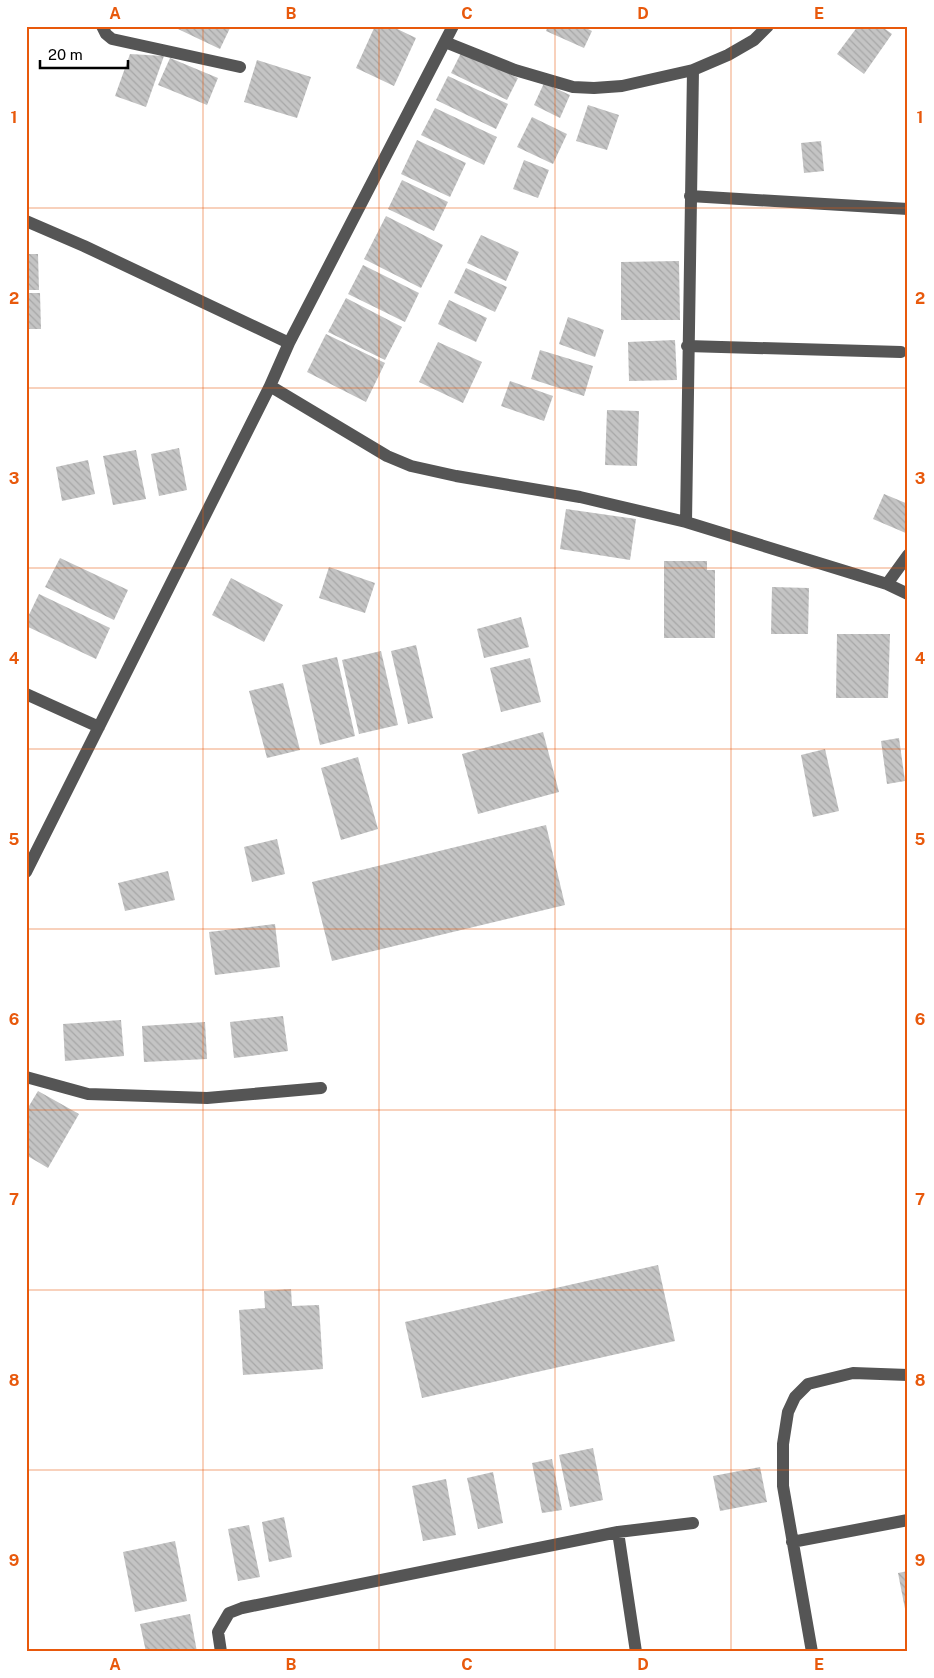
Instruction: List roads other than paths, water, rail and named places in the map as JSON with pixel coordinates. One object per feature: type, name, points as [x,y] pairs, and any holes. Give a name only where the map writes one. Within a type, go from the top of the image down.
[{"type":"street","points":[[102,26],[106,34],[112,38],[240,67]]},
{"type":"street","points":[[26,872],[270,386],[289,343],[454,26]]},
{"type":"street","points":[[445,42],[515,70],[573,87],[594,88],[622,86],[693,70],[728,55],[754,40],[768,26]]},
{"type":"street","points":[[686,522],[687,346],[693,70]]},
{"type":"street","points":[[690,196],[908,209]]},
{"type":"street","points":[[26,221],[84,246],[289,343]]},
{"type":"street","points":[[687,346],[901,352]]},
{"type":"street","points":[[270,386],[387,456],[411,466],[456,476],[580,497],[686,522],[887,584],[908,594]]},
{"type":"street","points":[[887,584],[908,555]]},
{"type":"street","points":[[26,694],[99,727]]},
{"type":"street","points":[[26,1077],[88,1094],[207,1098],[321,1088]]},
{"type":"street","points":[[812,1652],[783,1486],[783,1444],[788,1412],[795,1397],[808,1384],[853,1373],[906,1372]]},
{"type":"street","points":[[792,1542],[908,1520]]},
{"type":"street","points":[[221,1652],[218,1632],[229,1613],[242,1608],[618,1532],[693,1523]]},
{"type":"street","points":[[618,1532],[636,1652]]}]
